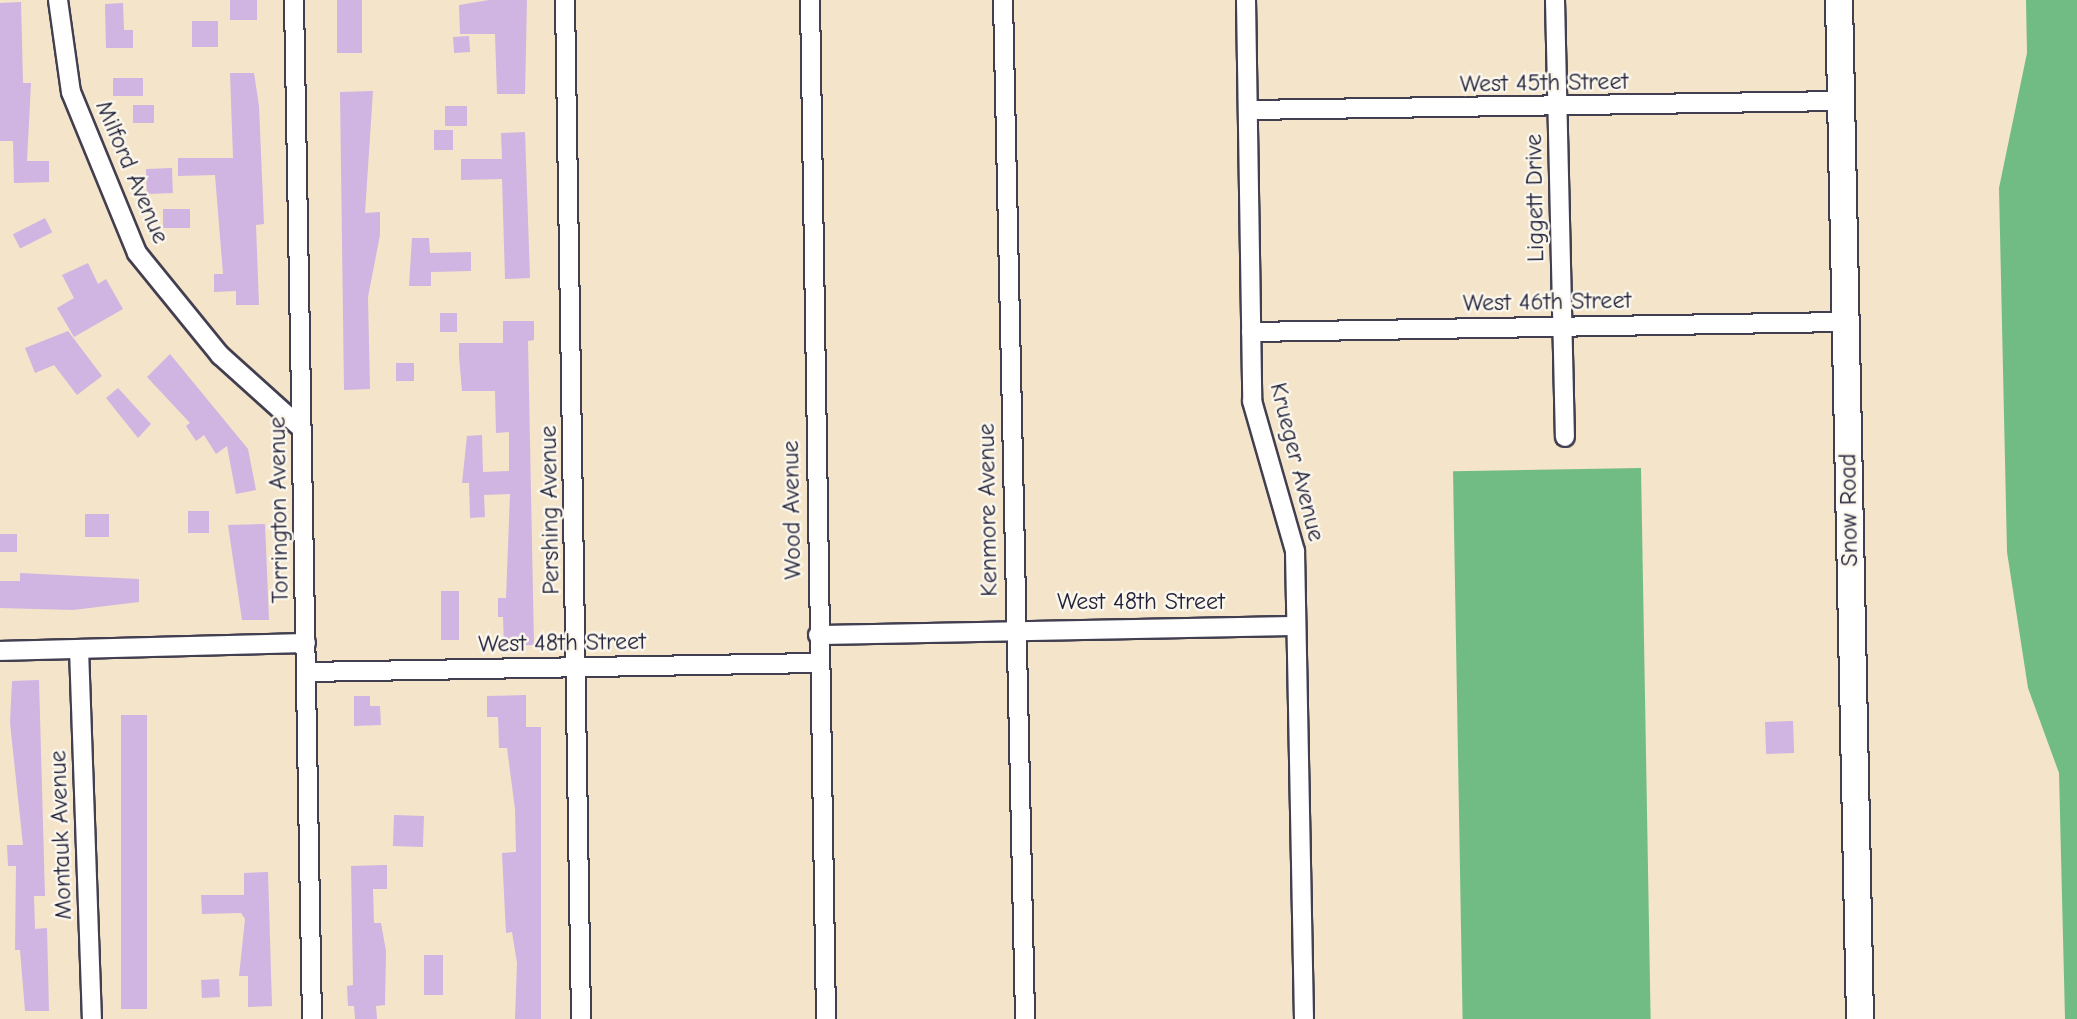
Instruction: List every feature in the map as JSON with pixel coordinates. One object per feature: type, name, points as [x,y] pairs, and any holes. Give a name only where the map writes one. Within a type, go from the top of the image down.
[{"type":"main road","name":"Snow Road","points":[[1839,0],[1860,1019]]},
{"type":"street","name":"Milford Avenue","points":[[58,0],[71,92],[137,253],[220,355],[301,428]]},
{"type":"street","name":"Torrington Avenue","points":[[294,0],[312,1019]]},
{"type":"street","name":"Pershing Avenue","points":[[565,0],[581,1019]]},
{"type":"street","name":"Wood Avenue","points":[[810,0],[818,635],[827,1019]]},
{"type":"street","name":"Kenmore Avenue","points":[[1003,0],[1025,1019]]},
{"type":"street","name":"Krueger Avenue","points":[[1246,0],[1252,401],[1295,551],[1304,1019]]},
{"type":"street","name":"Liggett Drive","points":[[1555,0],[1565,437]]},
{"type":"street","name":"West 45th Street","points":[[1248,110],[1559,108],[1840,101]]},
{"type":"street","name":"West 46th Street","points":[[1251,332],[1844,321]]},
{"type":"street","name":"West 48th Street","points":[[818,635],[1015,627],[1296,626]]},
{"type":"street","points":[[0,651],[306,643]]},
{"type":"street","name":"Montauk Avenue","points":[[79,649],[92,1019]]},
{"type":"street","name":"West 48th Street","points":[[306,672],[819,663]]},
{"type":"green space","points":[[2026,0],[2077,0],[2077,1019],[2065,1019],[2059,773],[2028,688],[2007,552],[1999,188],[2027,53]]},
{"type":"green space","points":[[1641,468],[1651,1019],[1463,1019],[1453,471]]},
{"type":"building","points":[[230,0],[257,0],[257,20],[230,20]]},
{"type":"building","points":[[337,0],[362,0],[362,53],[337,53]]},
{"type":"building","points":[[489,0],[527,0],[525,94],[497,94],[495,34],[460,34],[459,5]]},
{"type":"building","points":[[21,2],[23,83],[31,83],[27,161],[49,161],[49,182],[14,183],[13,141],[0,141],[0,3]]},
{"type":"building","points":[[123,3],[124,30],[133,30],[133,48],[106,48],[105,4]]},
{"type":"building","points":[[192,21],[218,21],[218,47],[192,47]]},
{"type":"building","points":[[469,36],[470,52],[454,53],[453,37]]},
{"type":"building","points":[[230,73],[254,73],[259,106],[264,224],[256,225],[259,305],[236,305],[236,291],[214,292],[214,274],[223,274],[215,175],[178,176],[178,158],[233,158]]},
{"type":"building","points":[[113,78],[143,78],[143,96],[113,96]]},
{"type":"building","points":[[373,91],[365,213],[380,212],[380,235],[368,297],[370,389],[344,390],[340,92]]},
{"type":"building","points":[[133,105],[154,105],[154,123],[133,123]]},
{"type":"building","points":[[445,106],[467,106],[467,126],[445,126]]},
{"type":"building","points":[[434,130],[453,130],[453,150],[434,150]]},
{"type":"building","points":[[525,132],[530,278],[505,279],[502,179],[461,180],[461,159],[502,159],[501,133]]},
{"type":"building","points":[[172,168],[173,193],[147,194],[146,169]]},
{"type":"building","points":[[163,209],[190,209],[190,228],[163,228]]},
{"type":"building","points":[[45,218],[52,232],[20,249],[13,234]]},
{"type":"building","points":[[412,238],[429,238],[430,253],[471,252],[471,271],[431,272],[431,286],[409,286]]},
{"type":"building","points":[[88,263],[98,284],[106,279],[123,309],[74,337],[57,308],[74,298],[62,275]]},
{"type":"building","points":[[440,313],[457,313],[457,332],[440,332]]},
{"type":"building","points":[[503,321],[534,321],[534,340],[528,341],[534,645],[504,646],[503,617],[498,617],[498,598],[506,598],[510,494],[484,495],[485,517],[470,518],[469,483],[462,483],[467,436],[482,435],[483,472],[509,471],[509,432],[496,433],[495,391],[462,391],[459,356],[459,343],[503,343]]},
{"type":"building","points":[[68,331],[102,376],[77,395],[54,365],[35,373],[25,348]]},
{"type":"building","points":[[170,354],[248,449],[256,490],[236,494],[227,446],[216,454],[204,435],[196,441],[186,426],[190,423],[147,377]]},
{"type":"building","points":[[396,363],[414,363],[414,381],[396,381]]},
{"type":"building","points":[[118,388],[151,424],[138,438],[106,398]]},
{"type":"building","points":[[188,511],[209,511],[209,533],[188,533]]},
{"type":"building","points":[[85,514],[109,514],[109,537],[85,537]]},
{"type":"building","points":[[265,524],[269,620],[242,620],[228,525]]},
{"type":"building","points":[[0,534],[17,534],[17,552],[0,552]]},
{"type":"building","points":[[20,573],[139,579],[139,602],[73,610],[0,608],[0,581],[20,581]]},
{"type":"building","points":[[441,591],[459,591],[459,640],[441,640]]},
{"type":"building","points":[[39,680],[45,896],[34,896],[35,929],[47,928],[49,1011],[25,1011],[20,950],[15,950],[16,866],[8,866],[7,845],[23,845],[10,723],[12,681]]},
{"type":"building","points":[[526,695],[526,727],[541,727],[541,1019],[515,1019],[517,963],[512,932],[506,933],[502,853],[516,852],[515,809],[507,748],[499,748],[498,717],[487,717],[487,696]]},
{"type":"building","points":[[354,696],[370,696],[370,706],[380,706],[381,725],[354,726]]},
{"type":"building","points":[[121,715],[147,715],[147,1009],[121,1009]]},
{"type":"building","points":[[1793,721],[1794,753],[1766,754],[1765,722]]},
{"type":"building","points":[[394,815],[424,816],[423,847],[393,846]]},
{"type":"building","points":[[387,865],[387,889],[373,889],[374,923],[381,923],[386,951],[385,1005],[376,1006],[377,1019],[355,1019],[354,1006],[348,1006],[347,986],[353,985],[351,866]]},
{"type":"building","points":[[268,872],[272,1006],[248,1007],[248,976],[239,976],[245,919],[241,913],[202,914],[201,895],[244,895],[244,873]]},
{"type":"building","points":[[424,955],[443,955],[443,995],[424,995]]},
{"type":"building","points":[[219,979],[220,997],[202,998],[201,980]]}]
